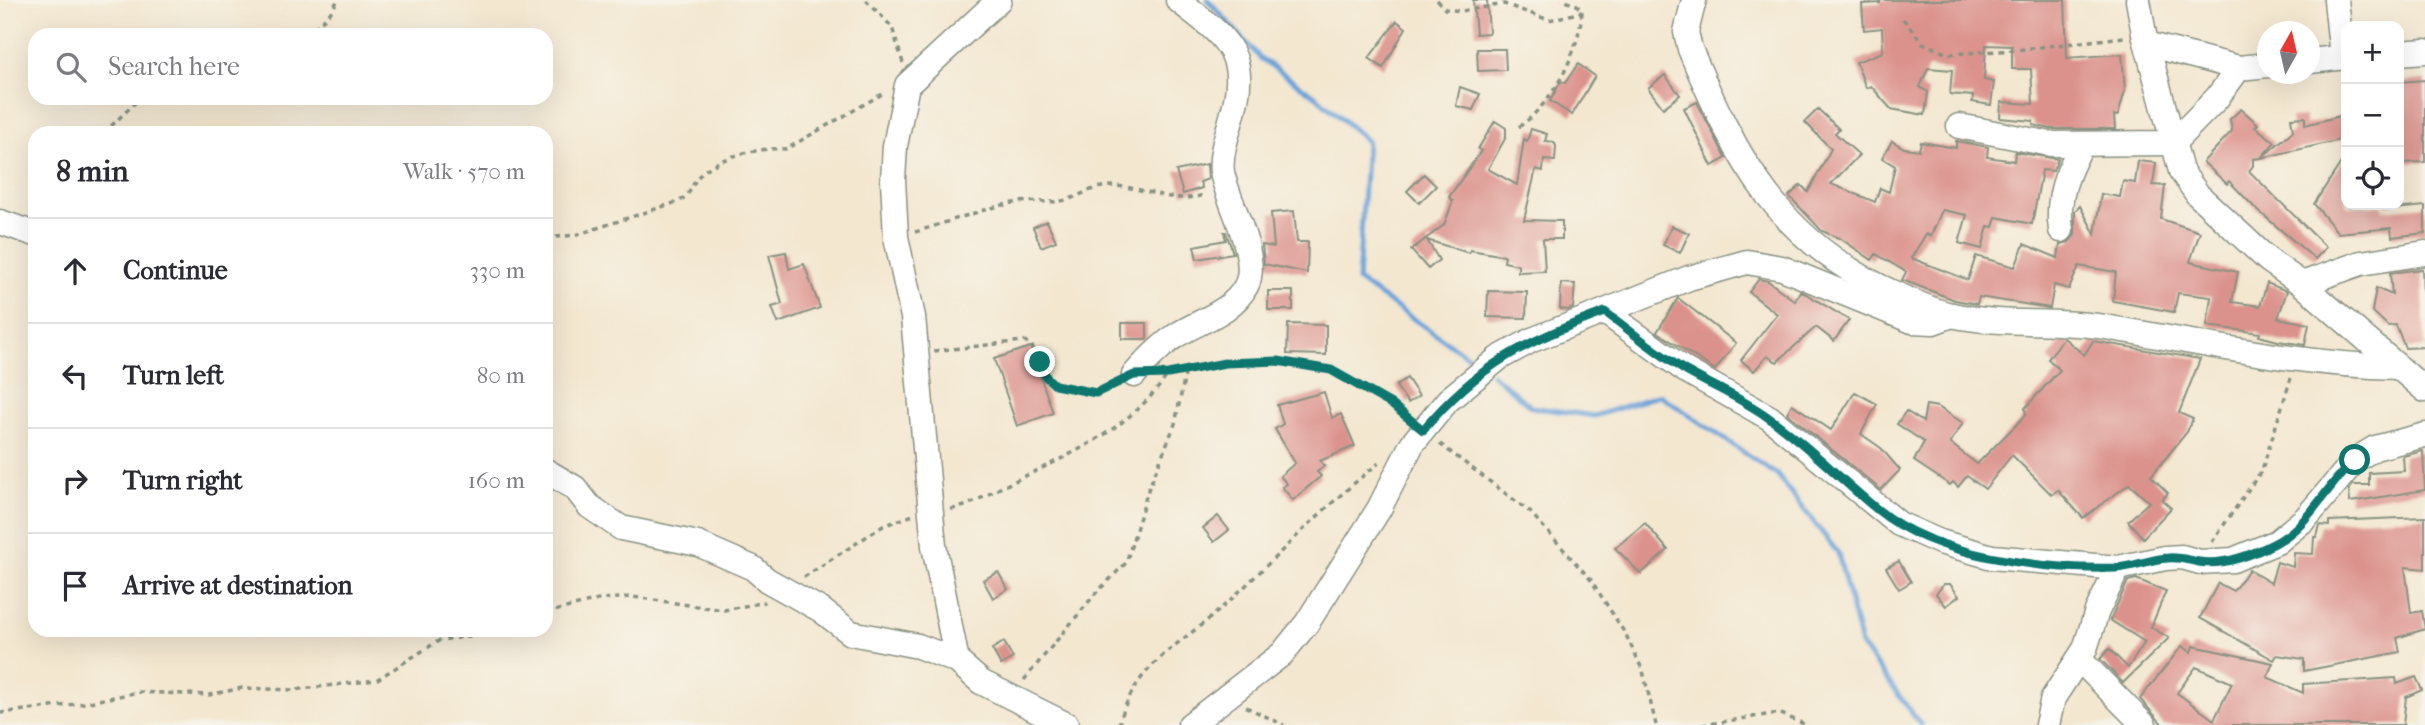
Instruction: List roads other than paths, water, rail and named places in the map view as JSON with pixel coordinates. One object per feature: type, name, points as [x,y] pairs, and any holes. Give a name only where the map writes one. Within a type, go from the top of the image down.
[{"type":"street","points":[[957,661],[930,511],[913,317],[897,237],[893,180],[895,146],[907,85],[999,0]]},
{"type":"street","points":[[1134,375],[1157,349],[1233,302],[1247,285],[1248,264],[1239,221],[1226,184],[1223,158],[1236,107],[1237,65],[1225,41],[1178,0]]},
{"type":"street","points":[[1694,0],[1686,32],[1690,48],[1736,148],[1758,184],[1780,212],[1822,253],[1879,286],[1952,315],[2101,327],[2215,344],[2297,361],[2398,367]]},
{"type":"street","points":[[2138,0],[2145,39],[2181,171],[2198,195],[2268,260],[2302,284],[2425,390]]},
{"type":"street","points":[[2336,0],[2341,36]]},
{"type":"street","points":[[2145,39],[2239,68],[2257,66]]},
{"type":"street","points":[[2404,53],[2425,51]]},
{"type":"street","points":[[2320,60],[2341,57]]},
{"type":"street","points":[[1959,126],[2023,140],[2081,146],[2173,143],[2217,98],[2239,68]]},
{"type":"street","points":[[2061,230],[2059,203],[2069,169],[2081,146]]},
{"type":"street","points":[[0,222],[28,231]]},
{"type":"street","points":[[2302,284],[2361,263],[2425,253]]},
{"type":"street","points":[[1190,725],[1282,654],[1307,623],[1379,509],[1412,444],[1448,400],[1499,358],[1532,340],[1722,267],[1747,262],[1782,268],[1912,321],[1933,322],[1952,315]]},
{"type":"street","points":[[1605,312],[1685,370],[1750,404],[1791,433],[1879,511],[1899,524],[1940,542],[1992,557],[2118,568],[2165,558],[2182,557],[2200,562],[2233,560],[2277,542],[2306,518],[2355,460],[2375,448],[2425,435]]},
{"type":"street","points":[[553,475],[575,488],[589,506],[621,527],[698,544],[753,568],[851,632],[918,646],[957,661],[981,682],[1067,725]]},
{"type":"street","points":[[2047,725],[2053,698],[2080,660],[2096,611],[2118,568]]},
{"type":"street","points":[[2080,660],[2144,725]]},
{"type":"waterway","points":[[1208,0],[1260,58],[1317,97],[1367,141],[1358,281],[1479,364]]},
{"type":"waterway","points":[[1492,374],[1531,407],[1594,416],[1660,395],[1777,475],[1838,553],[1861,645],[1921,725]]}]
